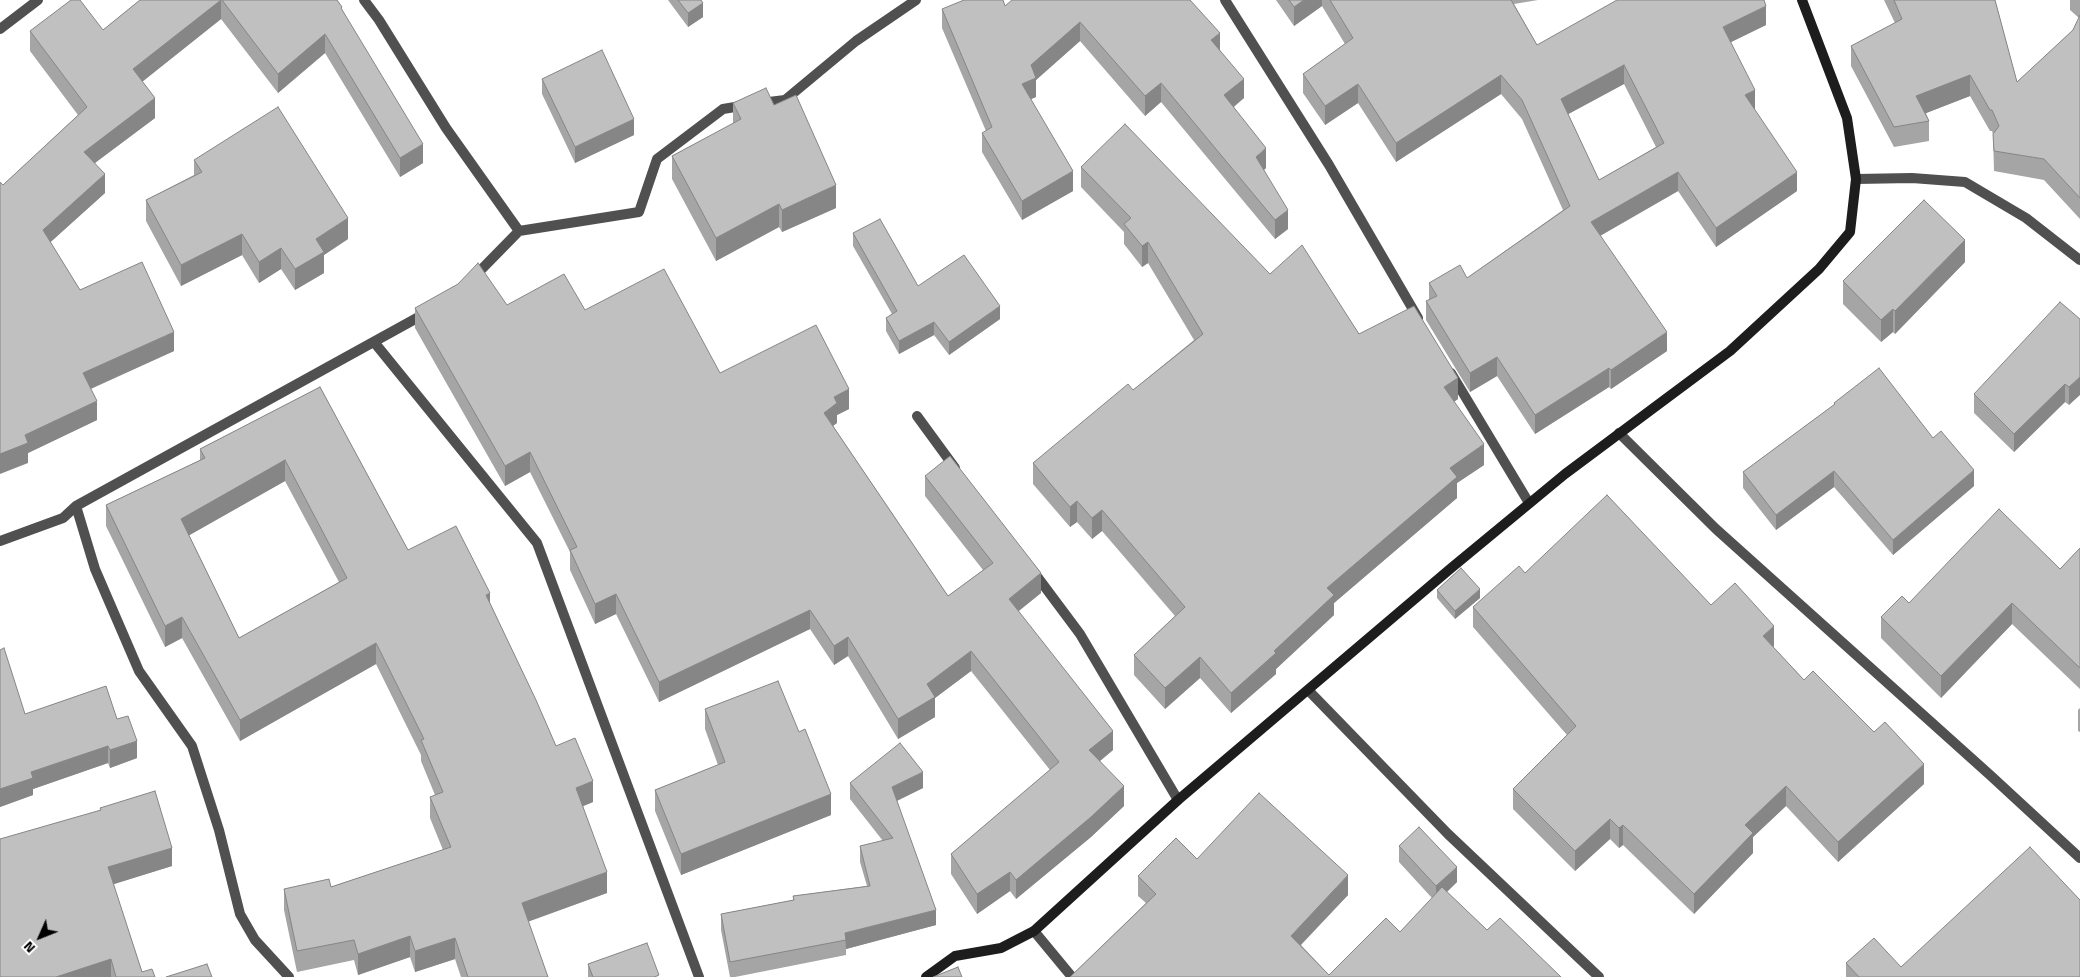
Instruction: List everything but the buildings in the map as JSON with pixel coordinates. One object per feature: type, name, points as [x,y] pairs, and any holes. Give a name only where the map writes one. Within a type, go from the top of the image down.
[{"type":"street","points":[[0,29],[38,0]]},
{"type":"street","points":[[364,0],[379,20],[446,128],[519,231]]},
{"type":"street","points":[[467,284],[519,231],[639,212],[657,159],[723,109],[785,100],[856,41],[916,0]]},
{"type":"street","points":[[1225,0],[1329,165],[1421,324]]},
{"type":"street","points":[[926,977],[955,956],[1001,948],[1034,931],[1178,800],[1529,503],[1619,433],[1730,351],[1819,269],[1850,232],[1856,179],[1847,118],[1802,0]]},
{"type":"street","points":[[1856,179],[1912,178],[1965,182],[2026,218],[2080,260]]},
{"type":"street","points":[[0,540],[63,518],[76,506],[438,307]]},
{"type":"street","points":[[374,342],[537,543],[700,977]]},
{"type":"street","points":[[1447,367],[1529,503]]},
{"type":"street","points":[[917,416],[964,478]]},
{"type":"street","points":[[1619,433],[1716,530],[2080,858]]},
{"type":"street","points":[[76,506],[95,569],[139,672],[192,746],[219,830],[240,914],[255,940],[289,977]]},
{"type":"street","points":[[1028,564],[1080,634],[1178,800]]},
{"type":"street","points":[[1309,691],[1448,834],[1599,977]]},
{"type":"street","points":[[1034,931],[1072,977]]}]
